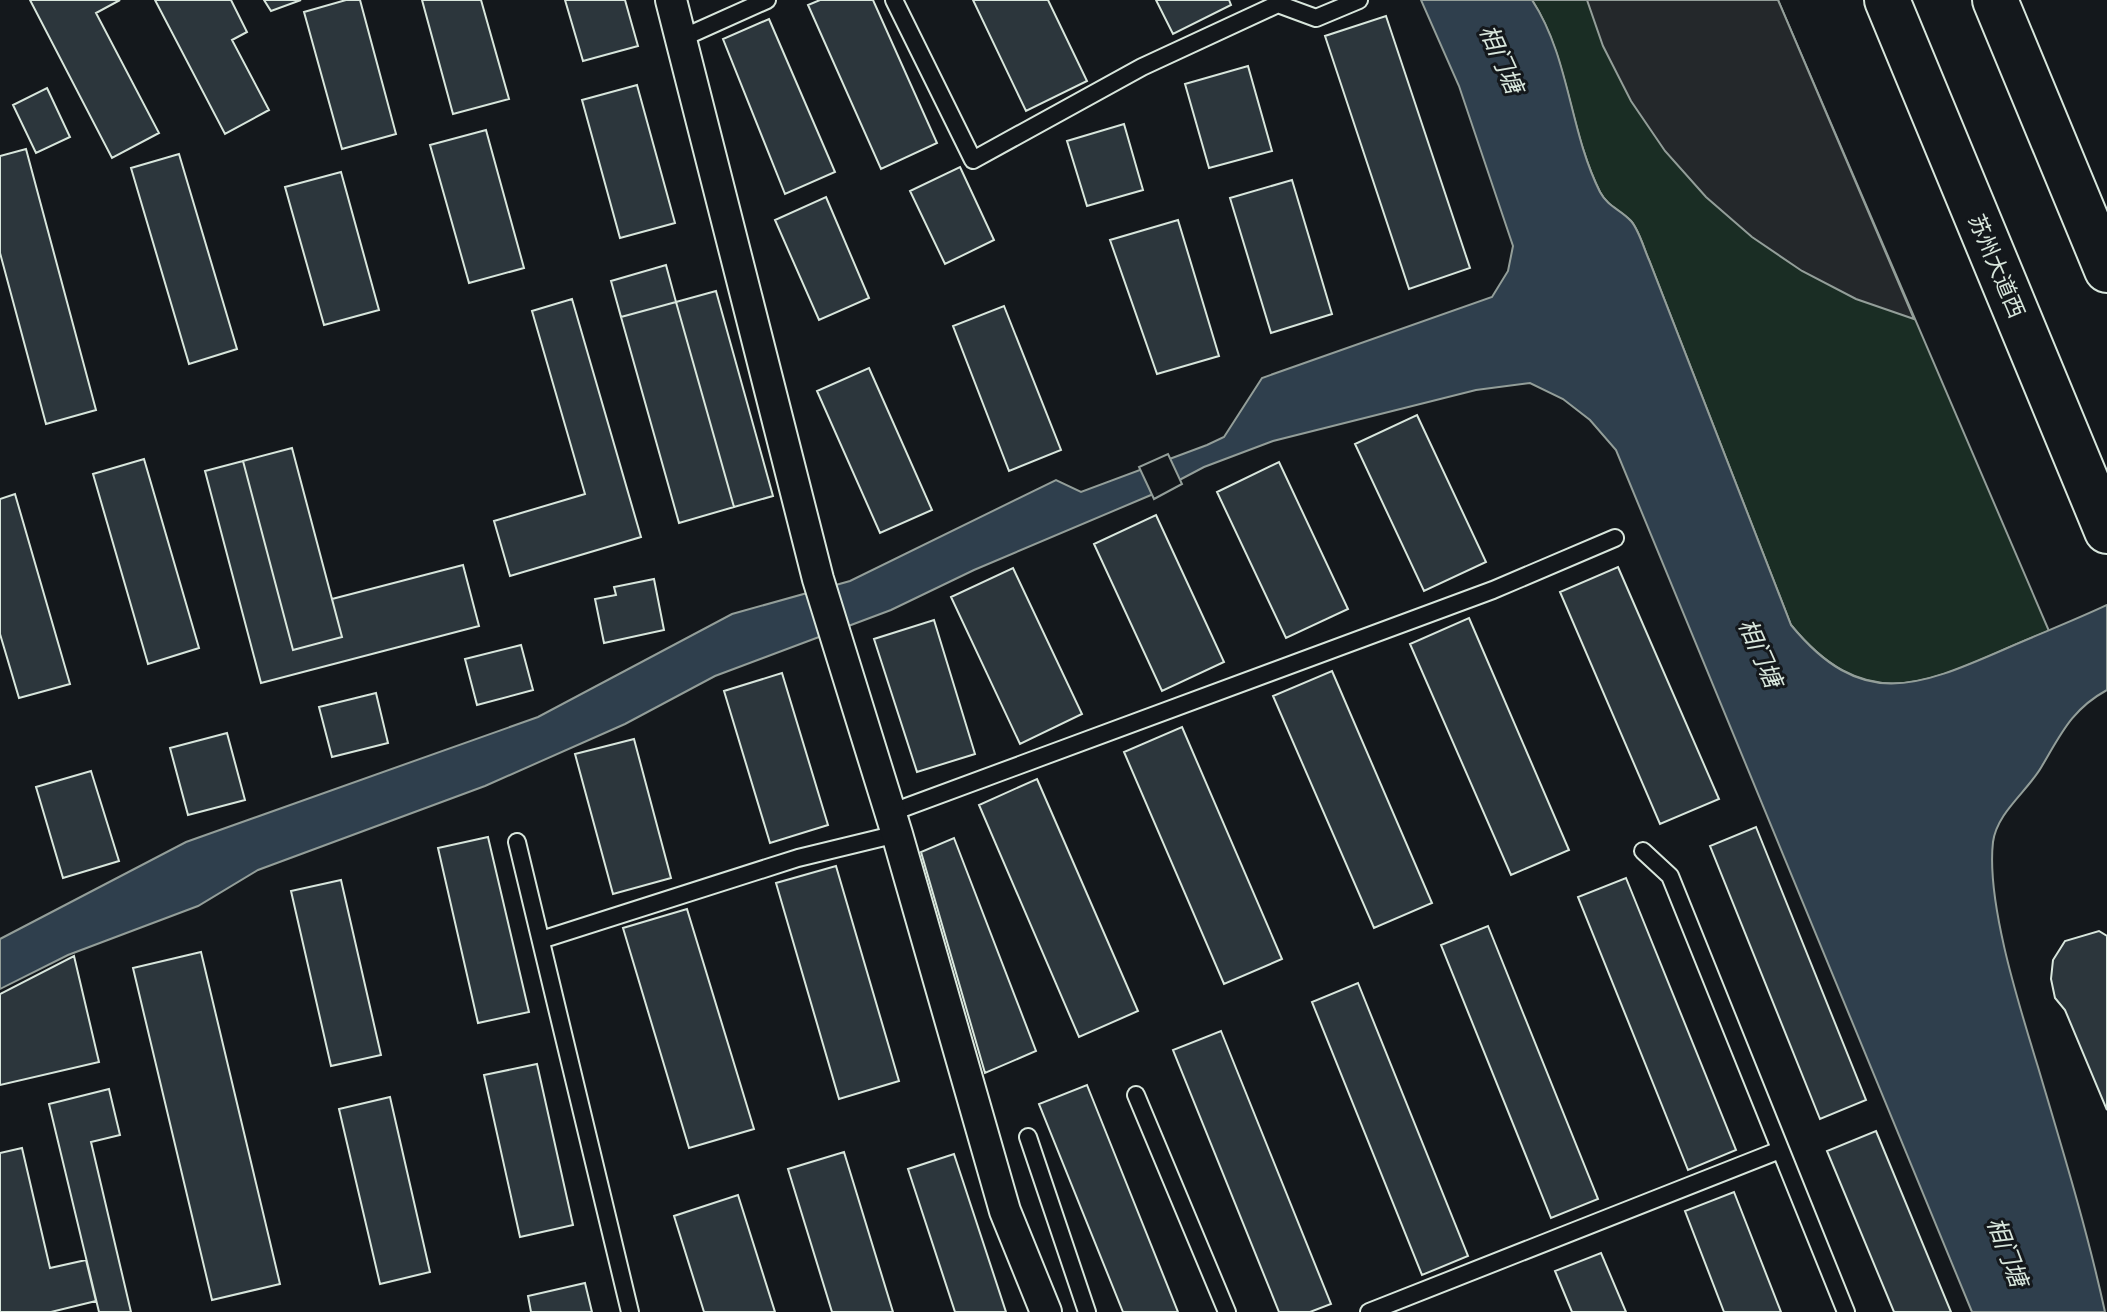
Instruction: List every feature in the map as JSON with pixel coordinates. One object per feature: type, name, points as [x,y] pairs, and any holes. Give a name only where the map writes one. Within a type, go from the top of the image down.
[{"type":"main road","name":"苏州大道西","points":[[1887,0],[2107,531]]},
{"type":"main road","points":[[1995,0],[2107,270]]},
{"type":"street","points":[[671,0],[818,579],[894,824],[1005,1211],[1046,1312]]},
{"type":"lane","points":[[680,39],[767,0]]},
{"type":"lane","points":[[894,0],[973,160],[1142,67],[1278,4],[1316,18],[1359,0]]},
{"type":"lane","points":[[541,940],[894,824],[1493,590],[1615,538]]},
{"type":"lane","points":[[517,842],[630,1312]]},
{"type":"lane","points":[[1643,851],[1670,876],[1846,1312]]},
{"type":"lane","points":[[1136,1095],[1227,1312]]},
{"type":"lane","points":[[1028,1137],[1087,1312]]},
{"type":"lane","points":[[1369,1312],[1780,1150]]},
{"type":"green space","points":[[1532,0],[1778,0],[2049,631],[1946,673],[1914,682],[1884,683],[1853,676],[1823,657],[1791,625],[1639,234],[1631,221],[1603,197],[1590,168],[1554,46]]},
{"type":"shaded area","points":[[1587,0],[1778,0],[1914,319],[1856,299],[1802,271],[1752,237],[1706,197],[1665,151],[1631,101],[1603,46]]},
{"type":"water","name":"相门塘","points":[[1421,0],[1532,0],[1554,46],[1582,144],[1600,192],[1631,221],[1639,234],[1791,625],[1817,652],[1841,670],[1866,680],[1891,684],[1917,681],[1973,663],[2107,605],[2107,690],[2076,714],[2036,775],[2000,821],[1993,842],[1992,867],[2006,955],[2074,1189],[2105,1312],[1972,1312],[1616,450],[1590,420],[1563,399],[1530,383],[1476,390],[1273,441],[1204,467],[1151,495],[974,570],[891,610],[715,676],[625,724],[485,786],[258,870],[198,906],[68,955],[0,989],[0,939],[186,842],[538,717],[732,614],[850,581],[1056,480],[1081,492],[1207,445],[1224,437],[1262,378],[1492,297],[1508,271],[1513,246],[1459,86]]},
{"type":"pier","points":[[1168,454],[1182,484],[1154,499],[1139,467]]},
{"type":"building","points":[[30,0],[120,0],[96,13],[159,133],[112,158]]},
{"type":"building","points":[[155,0],[231,0],[247,32],[232,40],[269,110],[225,134]]},
{"type":"building","points":[[264,0],[301,0],[271,11]]},
{"type":"building","points":[[346,0],[360,0],[396,134],[342,149],[304,12]]},
{"type":"building","points":[[422,0],[481,0],[509,99],[453,114]]},
{"type":"building","points":[[565,0],[625,0],[638,46],[583,61]]},
{"type":"building","points":[[820,0],[873,0],[937,143],[881,169],[808,5]]},
{"type":"building","points":[[973,0],[1048,0],[1087,81],[1026,111]]},
{"type":"building","points":[[1156,0],[1229,0],[1231,5],[1173,34]]},
{"type":"building","points":[[1386,16],[1470,268],[1409,289],[1325,36]]},
{"type":"building","points":[[769,19],[835,172],[785,194],[723,39]]},
{"type":"building","points":[[1248,66],[1272,151],[1209,168],[1185,84]]},
{"type":"building","points":[[637,85],[675,223],[620,238],[582,100]]},
{"type":"building","points":[[47,88],[70,137],[36,153],[13,105]]},
{"type":"building","points":[[1124,124],[1143,190],[1087,206],[1067,141]]},
{"type":"building","points":[[486,130],[524,268],[469,283],[430,145]]},
{"type":"building","points":[[26,149],[96,410],[46,424],[0,253],[0,156]]},
{"type":"building","points":[[179,154],[237,349],[189,364],[131,168]]},
{"type":"building","points":[[960,167],[994,240],[945,264],[910,191]]},
{"type":"building","points":[[341,172],[379,310],[324,325],[285,187]]},
{"type":"building","points":[[1292,180],[1332,314],[1271,333],[1230,198]]},
{"type":"building","points":[[826,197],[869,298],[819,320],[775,220]]},
{"type":"building","points":[[1178,220],[1219,356],[1157,374],[1110,240]]},
{"type":"building","points":[[666,265],[676,302],[621,317],[611,281]]},
{"type":"building","points":[[716,291],[773,496],[734,507],[676,302]]},
{"type":"building","points":[[572,299],[641,537],[510,576],[494,521],[585,494],[532,311]]},
{"type":"building","points":[[676,302],[734,507],[679,523],[621,317]]},
{"type":"building","points":[[1004,306],[1061,450],[1009,471],[953,326]]},
{"type":"building","points":[[869,368],[932,510],[880,533],[817,391]]},
{"type":"building","points":[[1417,415],[1486,562],[1424,591],[1355,444]]},
{"type":"building","points":[[292,448],[342,637],[293,650],[243,461]]},
{"type":"building","points":[[144,459],[199,648],[148,664],[93,474]]},
{"type":"building","points":[[243,461],[293,650],[342,637],[332,599],[463,565],[479,626],[261,683],[205,471]]},
{"type":"building","points":[[1279,462],[1348,609],[1286,638],[1217,492]]},
{"type":"building","points":[[15,494],[70,684],[19,698],[0,634],[0,499]]},
{"type":"building","points":[[1156,515],[1224,662],[1162,691],[1094,544]]},
{"type":"building","points":[[1618,567],[1719,799],[1660,824],[1560,592]]},
{"type":"building","points":[[1013,568],[1082,714],[1020,744],[951,597]]},
{"type":"building","points":[[654,579],[664,630],[604,643],[595,599],[616,595],[614,587]]},
{"type":"building","points":[[1469,618],[1569,850],[1511,875],[1410,644]]},
{"type":"building","points":[[934,620],[975,754],[917,772],[874,639]]},
{"type":"building","points":[[521,645],[533,690],[477,705],[465,659]]},
{"type":"building","points":[[1332,671],[1432,903],[1374,928],[1273,696]]},
{"type":"building","points":[[782,673],[828,825],[770,843],[724,691]]},
{"type":"building","points":[[376,693],[388,743],[332,757],[319,707]]},
{"type":"building","points":[[1182,727],[1282,959],[1224,984],[1124,752]]},
{"type":"building","points":[[227,733],[245,800],[188,815],[170,748]]},
{"type":"building","points":[[634,739],[671,878],[613,894],[575,754]]},
{"type":"building","points":[[91,771],[119,861],[63,878],[36,787]]},
{"type":"building","points":[[1037,779],[1138,1011],[1079,1037],[979,805]]},
{"type":"building","points":[[1756,827],[1866,1100],[1820,1119],[1710,846]]},
{"type":"building","points":[[488,837],[529,1012],[478,1023],[438,848]]},
{"type":"building","points":[[954,838],[1036,1051],[985,1073],[921,852]]},
{"type":"building","points":[[836,866],[899,1081],[839,1099],[776,883]]},
{"type":"building","points":[[1626,878],[1736,1150],[1688,1170],[1578,897]]},
{"type":"building","points":[[341,880],[381,1055],[331,1066],[291,891]]},
{"type":"building","points":[[687,909],[754,1129],[689,1148],[623,928]]},
{"type":"building","points":[[1488,926],[1598,1199],[1551,1218],[1441,945]]},
{"type":"building","points":[[2099,931],[2107,936],[2107,1110],[2065,1010],[2055,998],[2051,979],[2053,960],[2065,941]]},
{"type":"building","points":[[201,952],[280,1284],[212,1300],[133,968]]},
{"type":"building","points":[[74,956],[99,1062],[0,1085],[0,994]]},
{"type":"building","points":[[1358,983],[1468,1256],[1422,1275],[1312,1002]]},
{"type":"building","points":[[1221,1031],[1331,1304],[1310,1312],[1279,1312],[1173,1050]]},
{"type":"building","points":[[537,1064],[573,1225],[520,1237],[484,1075]]},
{"type":"building","points":[[1087,1085],[1178,1312],[1123,1312],[1039,1104]]},
{"type":"building","points":[[109,1089],[120,1135],[91,1142],[131,1312],[99,1312],[49,1104]]},
{"type":"building","points":[[390,1097],[430,1272],[380,1284],[339,1109]]},
{"type":"building","points":[[1876,1131],[1951,1312],[1894,1312],[1827,1151]]},
{"type":"building","points":[[22,1148],[50,1268],[86,1260],[96,1301],[51,1312],[0,1312],[0,1153]]},
{"type":"building","points":[[844,1152],[893,1312],[832,1312],[788,1169]]},
{"type":"building","points":[[954,1154],[1006,1312],[955,1312],[908,1169]]},
{"type":"building","points":[[1734,1192],[1781,1312],[1724,1312],[1685,1211]]},
{"type":"building","points":[[738,1195],[775,1312],[704,1312],[674,1216]]},
{"type":"building","points":[[1601,1253],[1626,1312],[1572,1312],[1555,1271]]},
{"type":"building","points":[[585,1283],[592,1312],[531,1312],[528,1296]]}]
